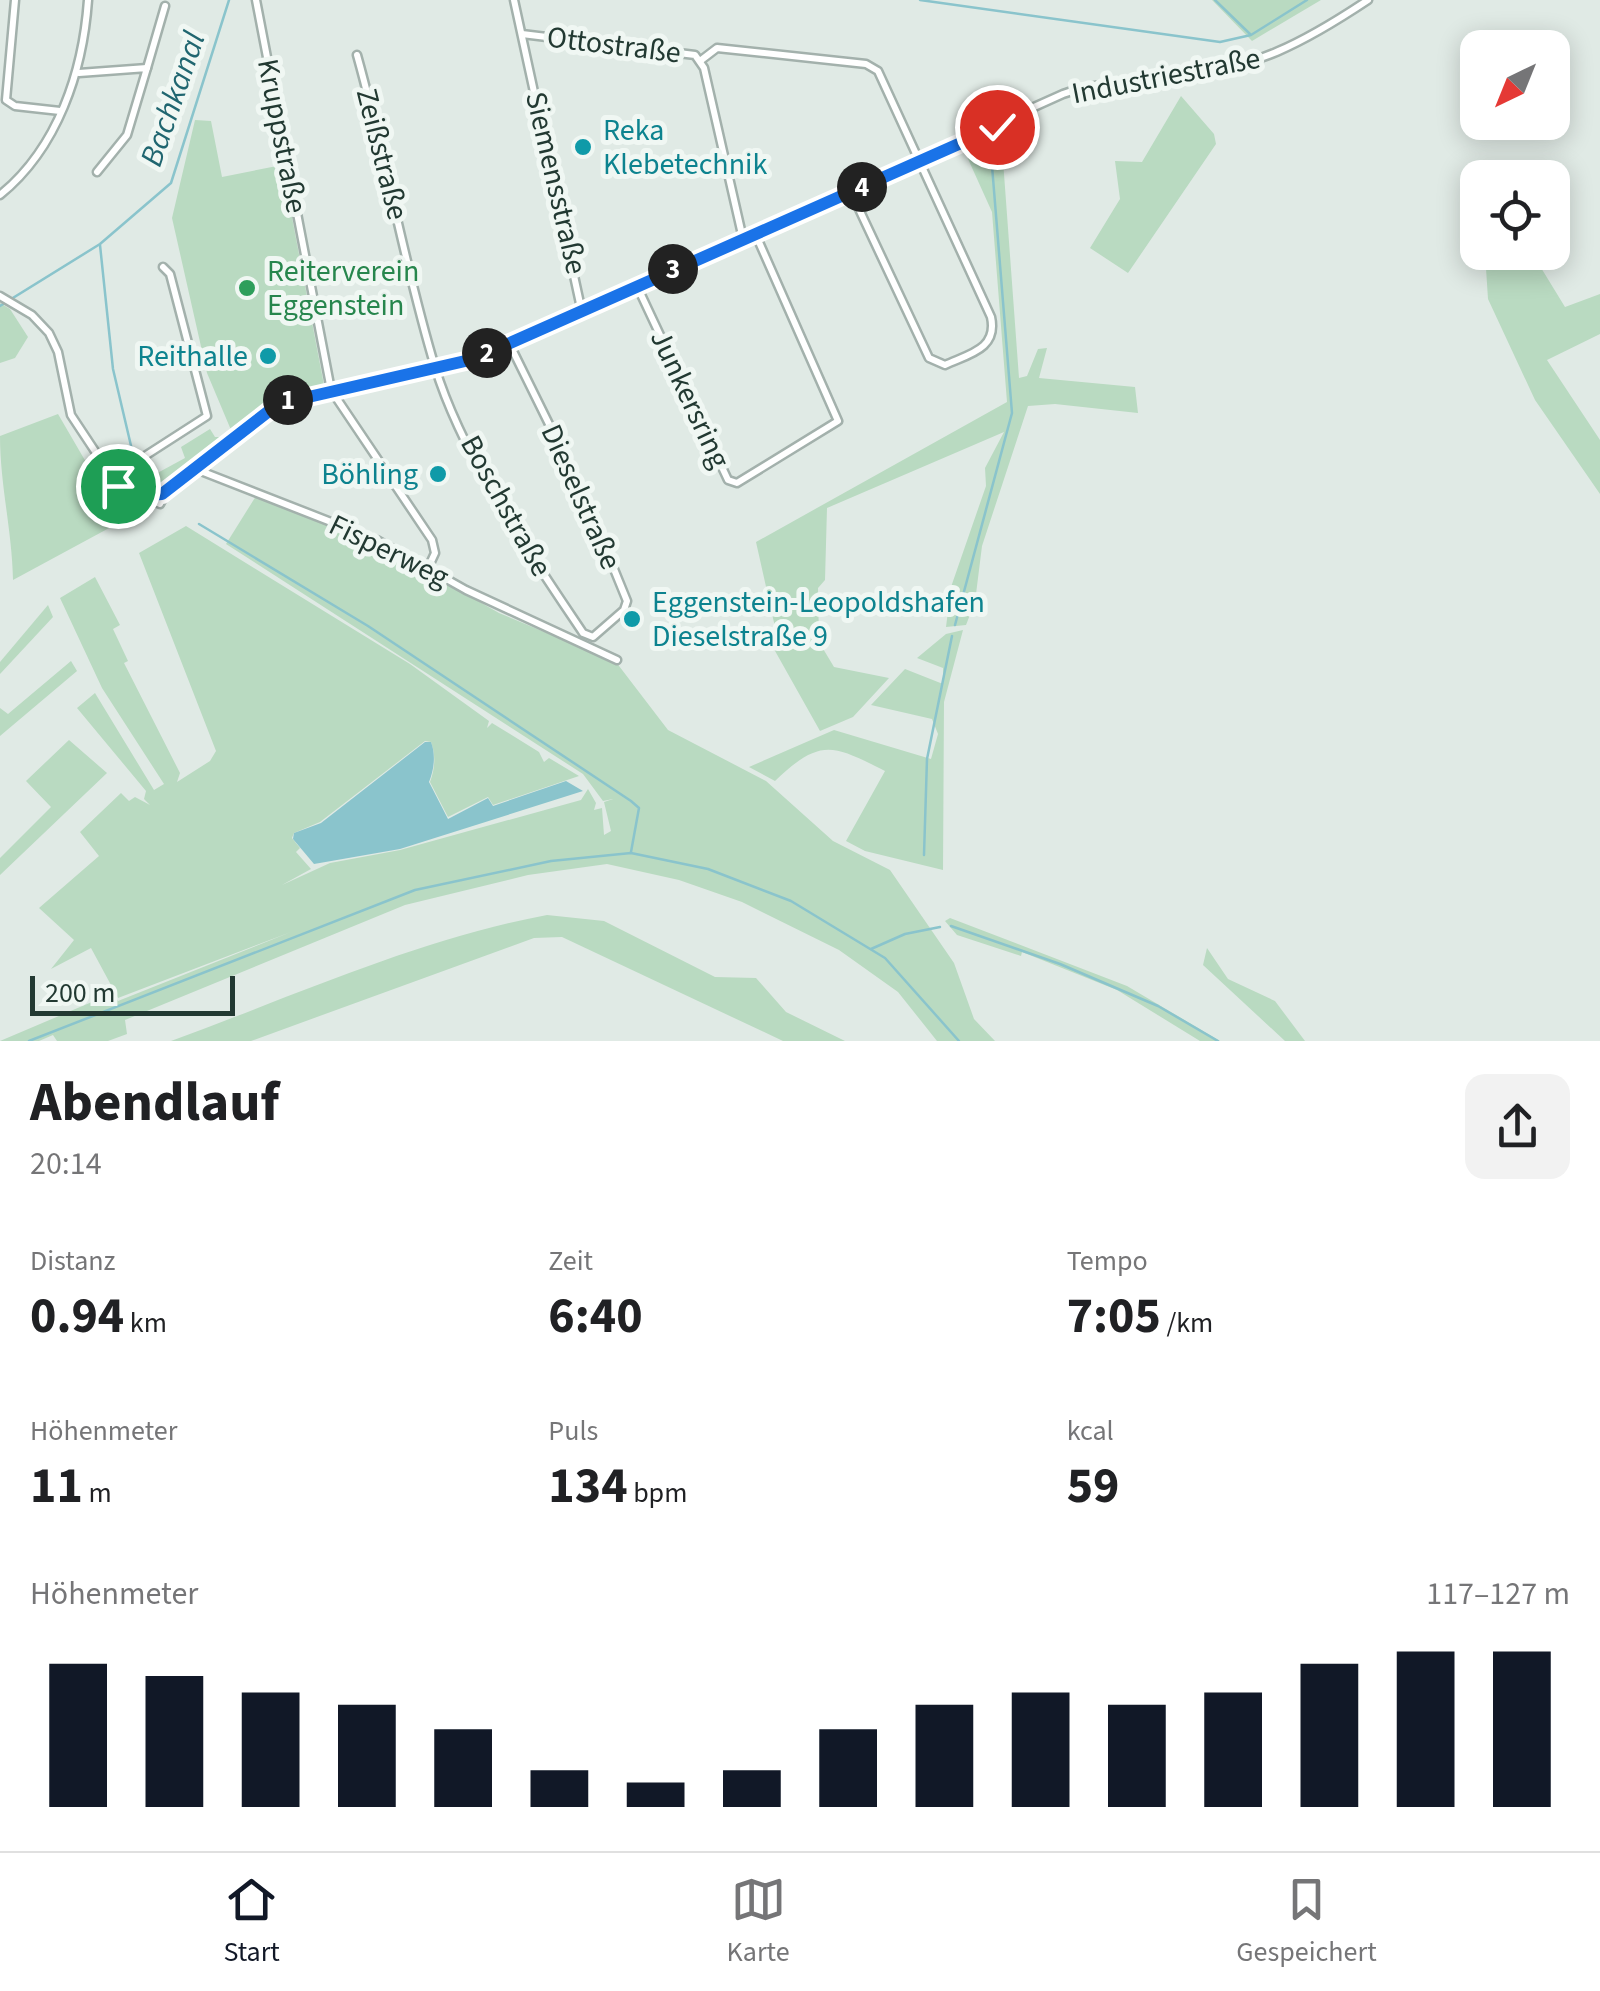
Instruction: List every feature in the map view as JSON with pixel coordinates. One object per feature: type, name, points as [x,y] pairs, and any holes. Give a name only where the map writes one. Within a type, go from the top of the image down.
[{"type":"street","points":[[15,0],[4,95],[15,106],[60,111]]},
{"type":"street","points":[[0,194],[25,172],[79,72],[88,0]]},
{"type":"street","name":"Kruppstraße","points":[[256,0],[331,390]]},
{"type":"street","name":"Siemensstraße","points":[[514,0],[582,308]]},
{"type":"street","name":"Industriestraße","points":[[193,468],[278,404],[436,370],[509,344],[1078,89],[1223,71],[1260,61],[1303,43],[1368,0]]},
{"type":"street","points":[[97,172],[127,135],[165,6]]},
{"type":"street","name":"Ottostraße","points":[[522,34],[695,55],[700,61],[743,238]]},
{"type":"street","points":[[700,61],[718,48],[873,66],[882,76],[993,327],[987,345],[945,365],[928,358],[851,192]]},
{"type":"street","name":"Zeißstraße","points":[[357,55],[436,370]]},
{"type":"street","points":[[79,72],[147,68]]},
{"type":"street","name":"Junkersring","points":[[637,286],[728,480],[737,483],[838,421],[755,234]]},
{"type":"street","points":[[108,473],[146,457],[207,416],[170,274],[163,266]]},
{"type":"street","points":[[4,299],[32,315],[56,344],[71,415],[108,473],[124,491],[135,496],[160,504],[162,494]]},
{"type":"street","name":"Dieselstraße","points":[[509,344],[582,493],[627,602],[624,610],[588,636]]},
{"type":"street","name":"Boschstraße","points":[[436,370],[524,544],[588,636]]},
{"type":"street","points":[[331,390],[432,540],[435,552],[429,566]]},
{"type":"street","points":[[135,496],[162,494],[193,468]]},
{"type":"street","name":"Fisperweg","points":[[193,468],[377,540],[479,597],[618,660]]},
{"type":"green space","points":[[1212,0],[1321,0],[1252,41]]},
{"type":"green space","points":[[1181,96],[1214,134],[1216,144],[1128,273],[1090,248],[1120,199],[1115,161],[1142,162]]},
{"type":"green space","name":"Reiterverein Eggenstein","points":[[195,120],[211,121],[222,177],[282,165],[324,385],[269,402],[231,430],[207,373],[172,218]]},
{"type":"green space","points":[[1001,133],[1019,378],[1027,376],[1038,349],[1047,348],[1039,378],[1135,387],[1138,413],[1055,404],[1028,406],[982,546],[975,602],[966,625],[946,627],[951,587],[986,486],[985,468],[1004,432],[827,508],[825,580],[818,588],[819,642],[834,667],[889,678],[853,717],[820,731],[770,642],[777,636],[756,542],[1007,402],[992,212],[964,150]]},
{"type":"green space","points":[[1486,270],[1542,270],[1565,307],[1600,294],[1600,334],[1547,360],[1600,440],[1600,494],[1535,400],[1488,299]]},
{"type":"green space","points":[[0,303],[10,309],[28,337],[15,358],[0,363]]},
{"type":"green space","points":[[58,414],[90,469],[96,466],[118,494],[148,507],[13,580],[0,436]]},
{"type":"green space","points":[[210,429],[215,437],[225,437],[157,487],[134,490],[139,483],[185,458],[181,447]]},
{"type":"green space","points":[[256,496],[377,543],[499,613],[616,662],[668,730],[766,781],[833,841],[890,870],[954,963],[974,1019],[995,1041],[937,1041],[898,992],[839,950],[742,902],[679,880],[607,864],[528,875],[405,905],[125,1020],[127,1034],[108,1041],[57,1041],[53,1035],[39,1041],[0,1041],[113,993],[118,1001],[291,932],[118,998],[91,948],[51,969],[74,940],[39,908],[99,856],[80,832],[121,793],[129,801],[135,797],[150,805],[144,799],[146,791],[77,708],[95,693],[154,790],[164,784],[102,688],[60,598],[95,577],[120,625],[113,629],[128,661],[124,663],[180,773],[177,782],[210,761],[216,751],[139,553],[186,526],[410,664],[489,721],[487,728],[492,723],[539,752],[544,762],[549,758],[579,776],[493,805],[488,797],[448,817],[430,782],[434,752],[431,742],[425,741],[320,822],[294,833],[292,838],[300,848],[296,852],[311,869],[282,885],[330,863],[400,850],[581,800],[588,789],[596,803],[594,810],[602,808],[604,835],[611,831],[604,802],[613,799],[603,801],[583,774],[226,544]]},
{"type":"green space","points":[[48,605],[53,617],[0,674],[0,662]]},
{"type":"green space","points":[[963,630],[944,702],[943,870],[865,851],[846,841],[885,771],[852,755],[828,750],[804,757],[775,781],[749,767],[834,730],[931,759],[938,734],[932,719],[871,705],[905,669],[943,684],[943,668],[917,658],[946,634]]},
{"type":"green space","points":[[71,661],[77,671],[0,736],[0,708],[8,714]]},
{"type":"green space","points":[[69,740],[107,773],[0,875],[0,858],[51,807],[26,781]]},
{"type":"green space","points":[[547,915],[604,921],[715,977],[756,978],[786,1012],[845,1041],[783,1041],[562,937],[534,938],[251,1041],[171,1041],[404,954]]},
{"type":"green space","points":[[950,918],[1127,986],[1220,1041],[1200,1041],[1117,990],[1022,952],[1021,956],[957,935],[945,921]]},
{"type":"green space","points":[[1207,948],[1228,979],[1275,1001],[1305,1041],[1285,1041],[1203,965]]},
{"type":"water","points":[[425,742],[431,742],[434,752],[429,782],[448,819],[488,798],[493,806],[566,781],[583,791],[400,849],[314,864],[293,839],[294,833],[321,823]]},
{"type":"waterway","name":"Bachkanal","points":[[0,306],[100,244],[171,183],[229,0]]},
{"type":"waterway","points":[[920,0],[1220,42],[1251,35],[1307,0]]},
{"type":"waterway","points":[[1215,0],[1250,34]]},
{"type":"waterway","points":[[955,625],[1012,413],[990,141]]},
{"type":"waterway","points":[[100,245],[113,369],[132,450]]},
{"type":"waterway","points":[[199,524],[368,626],[631,801],[639,808],[631,852]]},
{"type":"waterway","points":[[924,855],[927,759],[952,636]]},
{"type":"waterway","points":[[29,1041],[415,890],[551,861],[631,853],[708,869],[791,901],[885,958],[959,1041]]},
{"type":"waterway","points":[[951,926],[1060,964],[1158,1006],[1218,1041]]},
{"type":"waterway","points":[[871,949],[905,934],[940,927]]},
{"type":"place","name":"Reka Klebetechnik","points":[[583,147]]},
{"type":"place","name":"Reiterverein Eggenstein","points":[[247,288]]},
{"type":"place","name":"Reithalle","points":[[268,356]]},
{"type":"place","name":"Böhling","points":[[438,474]]},
{"type":"place","name":"Eggenstein-Leopoldshafen Dieselstraße 9","points":[[632,619]]},
{"type":"route","points":[[118,486],[135,496],[162,494],[278,404],[474,359],[997,127]]}]
